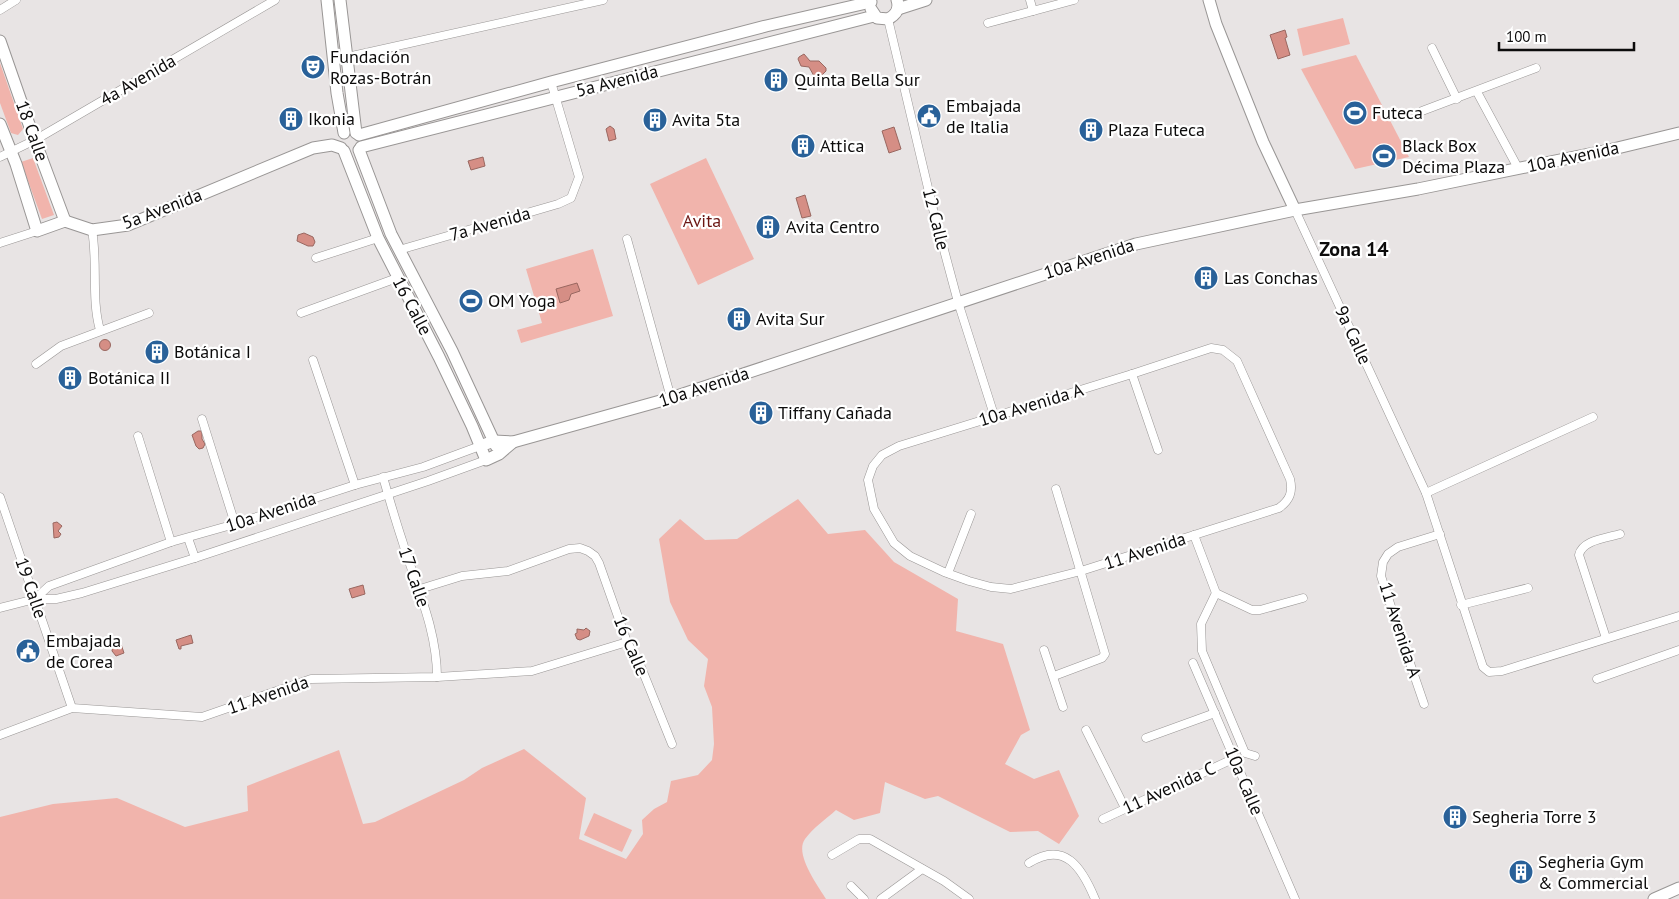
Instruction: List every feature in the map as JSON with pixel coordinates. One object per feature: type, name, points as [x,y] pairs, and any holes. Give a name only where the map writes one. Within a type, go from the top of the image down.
[{"type":"street","points":[[0,10],[16,0]]},
{"type":"street","name":"4a Avenida","points":[[5,155],[35,140],[276,0]]},
{"type":"street","name":"16 Calle","points":[[327,0],[337,93],[378,238],[439,357],[486,460]]},
{"type":"street","name":"16 Calle","points":[[340,0],[346,57],[351,142],[399,250],[452,351],[500,454]]},
{"type":"street","points":[[334,60],[603,0]]},
{"type":"street","points":[[871,1],[871,9],[874,16],[888,19],[894,16],[897,5],[926,0]]},
{"type":"street","points":[[1030,0],[1033,11]]},
{"type":"street","points":[[988,23],[1074,0]]},
{"type":"street","name":"9a Calle","points":[[1208,0],[1263,142],[1426,493],[1483,667],[1490,672],[1502,671],[1606,638]]},
{"type":"street","name":"5a Avenida","points":[[351,142],[551,82],[766,26],[871,1]]},
{"type":"street","name":"5a Avenida","points":[[65,221],[92,230],[128,225],[314,148],[351,142],[556,96],[874,16]]},
{"type":"street","name":"12 Calle","points":[[888,19],[933,209],[958,302],[994,415]]},
{"type":"street","name":"18 Calle","points":[[0,41],[65,221]]},
{"type":"street","points":[[1432,48],[1458,99]]},
{"type":"street","points":[[1422,111],[1477,92],[1536,68]]},
{"type":"street","points":[[551,82],[556,96]]},
{"type":"street","points":[[1477,92],[1518,168]]},
{"type":"street","name":"7a Avenida","points":[[399,250],[558,204],[571,198],[579,178],[556,96]]},
{"type":"street","name":"18 Calle","points":[[0,124],[5,155],[37,231]]},
{"type":"street","name":"10a Avenida","points":[[35,599],[49,586],[172,542],[235,524],[355,485],[423,467],[494,441],[513,442],[671,398],[1136,244],[1295,210],[1409,191],[1679,133]]},
{"type":"street","points":[[0,243],[65,221]]},
{"type":"street","points":[[92,230],[95,249],[95,294],[100,330]]},
{"type":"street","points":[[316,258],[378,238]]},
{"type":"street","points":[[627,239],[671,398]]},
{"type":"street","points":[[301,313],[397,278]]},
{"type":"street","points":[[36,364],[61,346],[148,313]]},
{"type":"street","name":"10a Avenida A","points":[[870,494],[868,480],[873,466],[882,456],[899,446],[1211,348],[1223,350]]},
{"type":"street","name":"11 Avenida","points":[[870,494],[874,509],[894,543],[910,556],[969,582],[1011,589],[1081,572],[1279,508],[1286,503],[1290,496],[1292,486],[1290,479],[1241,370],[1236,361],[1223,350]]},
{"type":"street","points":[[313,360],[355,485]]},
{"type":"street","points":[[1132,374],[1158,450]]},
{"type":"street","points":[[1426,493],[1593,417]]},
{"type":"street","points":[[202,420],[235,524]]},
{"type":"street","points":[[484,421],[494,431],[502,435],[531,437]]},
{"type":"street","points":[[138,436],[172,542]]},
{"type":"street","name":"10a Avenida","points":[[0,608],[35,599],[56,599],[82,593],[195,558],[486,460],[500,454],[513,442]]},
{"type":"street","name":"17 Calle","points":[[384,477],[402,541],[420,589],[437,659],[437,677]]},
{"type":"street","points":[[1054,676],[1102,658],[1105,654],[1056,489]]},
{"type":"street","name":"19 Calle","points":[[0,497],[72,708]]},
{"type":"street","points":[[948,573],[972,514]]},
{"type":"street","name":"11 Avenida A","points":[[1424,704],[1381,576],[1383,562],[1388,554],[1398,547],[1440,534]]},
{"type":"street","points":[[1620,534],[1585,545],[1580,550],[1579,555],[1606,638],[1679,616]]},
{"type":"street","points":[[1194,535],[1216,593],[1252,610],[1260,610],[1303,598]]},
{"type":"street","points":[[188,538],[195,558]]},
{"type":"street","name":"16 Calle","points":[[420,589],[462,576],[508,571],[569,549],[580,548],[588,550],[599,563],[627,642],[641,667],[672,744]]},
{"type":"street","points":[[1462,605],[1528,588]]},
{"type":"street","points":[[1216,593],[1201,624],[1202,651],[1245,753],[1255,756]]},
{"type":"street","name":"11 Avenida","points":[[0,735],[72,708],[202,716],[311,679],[437,677],[532,671],[627,642]]},
{"type":"street","points":[[1044,650],[1063,707]]},
{"type":"street","points":[[1597,679],[1679,650]]},
{"type":"street","name":"10a Calle","points":[[1193,663],[1295,899]]},
{"type":"street","points":[[1146,738],[1215,713]]},
{"type":"street","points":[[1086,730],[1125,808]]},
{"type":"street","name":"11 Avenida C","points":[[1103,818],[1235,758]]},
{"type":"street","points":[[832,855],[859,839],[870,839],[944,881],[969,899]]},
{"type":"street","points":[[1029,863],[1041,856],[1057,854],[1069,859],[1086,879],[1095,899]]},
{"type":"street","points":[[881,899],[922,870]]},
{"type":"street","points":[[851,886],[864,899]]},
{"type":"street","points":[[1654,899],[1679,888]]},
{"type":"green space","points":[[1343,18],[1350,44],[1303,56],[1297,29]]},
{"type":"green space","name":"Futeca","points":[[1356,55],[1409,157],[1355,169],[1301,69]]},
{"type":"green space","points":[[0,63],[23,129],[18,135],[11,133],[0,103]]},
{"type":"green space","points":[[33,158],[54,215],[42,219],[21,162]]},
{"type":"green space","name":"Avita","points":[[706,158],[754,259],[698,285],[650,184]]},
{"type":"green space","points":[[593,249],[613,316],[521,343],[517,330],[542,323],[526,269]]},
{"type":"green space","points":[[798,499],[828,534],[865,530],[894,562],[958,599],[956,631],[1003,644],[1030,730],[1021,735],[1005,764],[1034,779],[1059,770],[1079,816],[1059,844],[1038,831],[1010,832],[938,796],[925,799],[885,782],[880,813],[854,820],[836,810],[805,839],[802,845],[808,870],[826,899],[0,899],[0,817],[53,804],[117,798],[185,827],[248,811],[247,786],[339,750],[363,824],[375,822],[524,749],[586,798],[579,839],[626,859],[643,834],[642,820],[654,809],[667,802],[671,781],[698,775],[712,760],[714,744],[712,707],[704,686],[708,659],[688,640],[670,602],[659,539],[680,519],[705,540],[737,539]]},
{"type":"green space","points":[[594,813],[632,830],[622,852],[584,835]]},
{"type":"shaded area","points":[[1285,30],[1287,37],[1285,38],[1290,55],[1278,59],[1270,35]]},
{"type":"shaded area","points":[[804,54],[810,61],[819,61],[826,68],[826,71],[820,77],[814,76],[809,67],[801,66],[798,59]]},
{"type":"shaded area","points":[[610,126],[614,129],[616,139],[609,141],[606,129]]},
{"type":"shaded area","points":[[894,127],[901,149],[889,153],[882,131]]},
{"type":"shaded area","points":[[483,157],[485,166],[471,170],[468,161]]},
{"type":"shaded area","points":[[805,195],[811,216],[802,218],[796,198]]},
{"type":"shaded area","points":[[304,233],[313,237],[315,242],[313,246],[297,241],[298,235]]},
{"type":"shaded area","points":[[577,283],[580,291],[571,294],[569,300],[560,303],[556,289]]},
{"type":"shaded area","points":[[105,339],[111,345],[105,351],[99,345]]},
{"type":"shaded area","points":[[202,431],[202,439],[205,444],[203,448],[199,449],[192,435]]},
{"type":"shaded area","points":[[57,522],[62,526],[58,531],[61,534],[59,537],[54,538],[53,523]]},
{"type":"shaded area","points":[[363,585],[365,594],[352,598],[349,589]]},
{"type":"shaded area","points":[[586,628],[590,631],[589,636],[580,640],[577,639],[575,634],[577,629],[584,630]]},
{"type":"shaded area","points":[[191,635],[193,643],[181,646],[181,649],[179,649],[176,640]]},
{"type":"shaded area","points":[[120,641],[124,653],[116,656],[112,651],[113,644]]},
{"type":"place","name":"Fundación Rozas-Botrán","points":[[313,67]]},
{"type":"place","name":"Quinta Bella Sur","points":[[776,80]]},
{"type":"place","name":"Futeca","points":[[1355,113]]},
{"type":"place","name":"Embajada de Italia","points":[[929,116]]},
{"type":"place","name":"Ikonia","points":[[291,119]]},
{"type":"place","name":"Avita 5ta","points":[[655,120]]},
{"type":"place","name":"Plaza Futeca","points":[[1091,130]]},
{"type":"place","name":"Attica","points":[[803,146]]},
{"type":"place","name":"Black Box Décima Plaza","points":[[1384,156]]},
{"type":"place","name":"Avita Centro","points":[[768,227]]},
{"type":"place","name":"Las Conchas","points":[[1206,278]]},
{"type":"place","name":"OM Yoga","points":[[471,301]]},
{"type":"place","name":"Avita Sur","points":[[739,319]]},
{"type":"place","name":"Botánica I","points":[[157,352]]},
{"type":"place","name":"Botánica II","points":[[70,378]]},
{"type":"place","name":"Tiffany Cañada","points":[[761,413]]},
{"type":"place","name":"Embajada de Corea","points":[[28,651]]},
{"type":"place","name":"Segheria Torre 3","points":[[1455,817]]},
{"type":"place","name":"Segheria Gym & Commercial","points":[[1521,872]]},
{"type":"district","name":"Zona 14","points":[[1354,249]]}]
